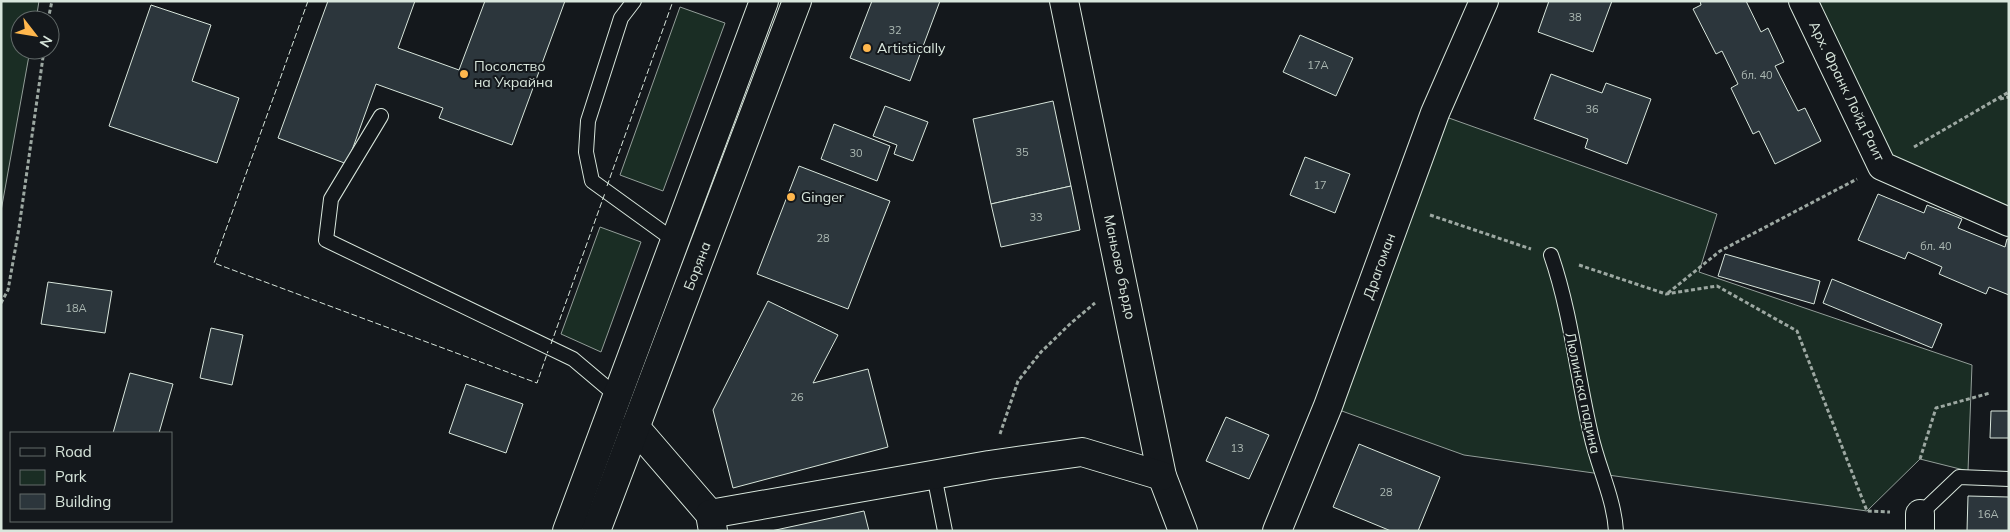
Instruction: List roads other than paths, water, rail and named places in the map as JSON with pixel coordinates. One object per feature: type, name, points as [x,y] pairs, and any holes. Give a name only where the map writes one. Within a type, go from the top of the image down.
[{"type":"street","name":"Боряна","points":[[596,531],[797,1]]},
{"type":"street","name":"Маньово бърдо","points":[[1064,1],[1162,476],[1183,531]]},
{"type":"street","name":"Драгоман","points":[[1277,531],[1328,406],[1435,113],[1484,1]]},
{"type":"street","name":"Арх. Франк Лойд Раит","points":[[1802,1],[1882,166],[2009,222]]},
{"type":"street","name":"Боряна","points":[[567,531],[763,2]]},
{"type":"street","points":[[635,427],[712,522],[934,475],[1082,452],[1162,476]]},
{"type":"lane","points":[[634,1],[621,18],[591,111],[588,121],[586,152],[592,181],[675,241]]},
{"type":"lane","points":[[381,116],[331,199],[326,240],[573,359],[618,397]]},
{"type":"lane","name":"Люлинска падина","points":[[1551,256],[1561,285],[1583,401],[1596,457],[1616,518],[1616,531]]},
{"type":"lane","points":[[934,475],[945,531]]},
{"type":"lane","points":[[1920,522],[1959,477],[2009,479]]},
{"type":"place","name":"Artistically","points":[[867,48]]},
{"type":"place","name":"Посолство на Украйна","points":[[464,74]]},
{"type":"place","name":"Ginger","points":[[791,197]]}]
